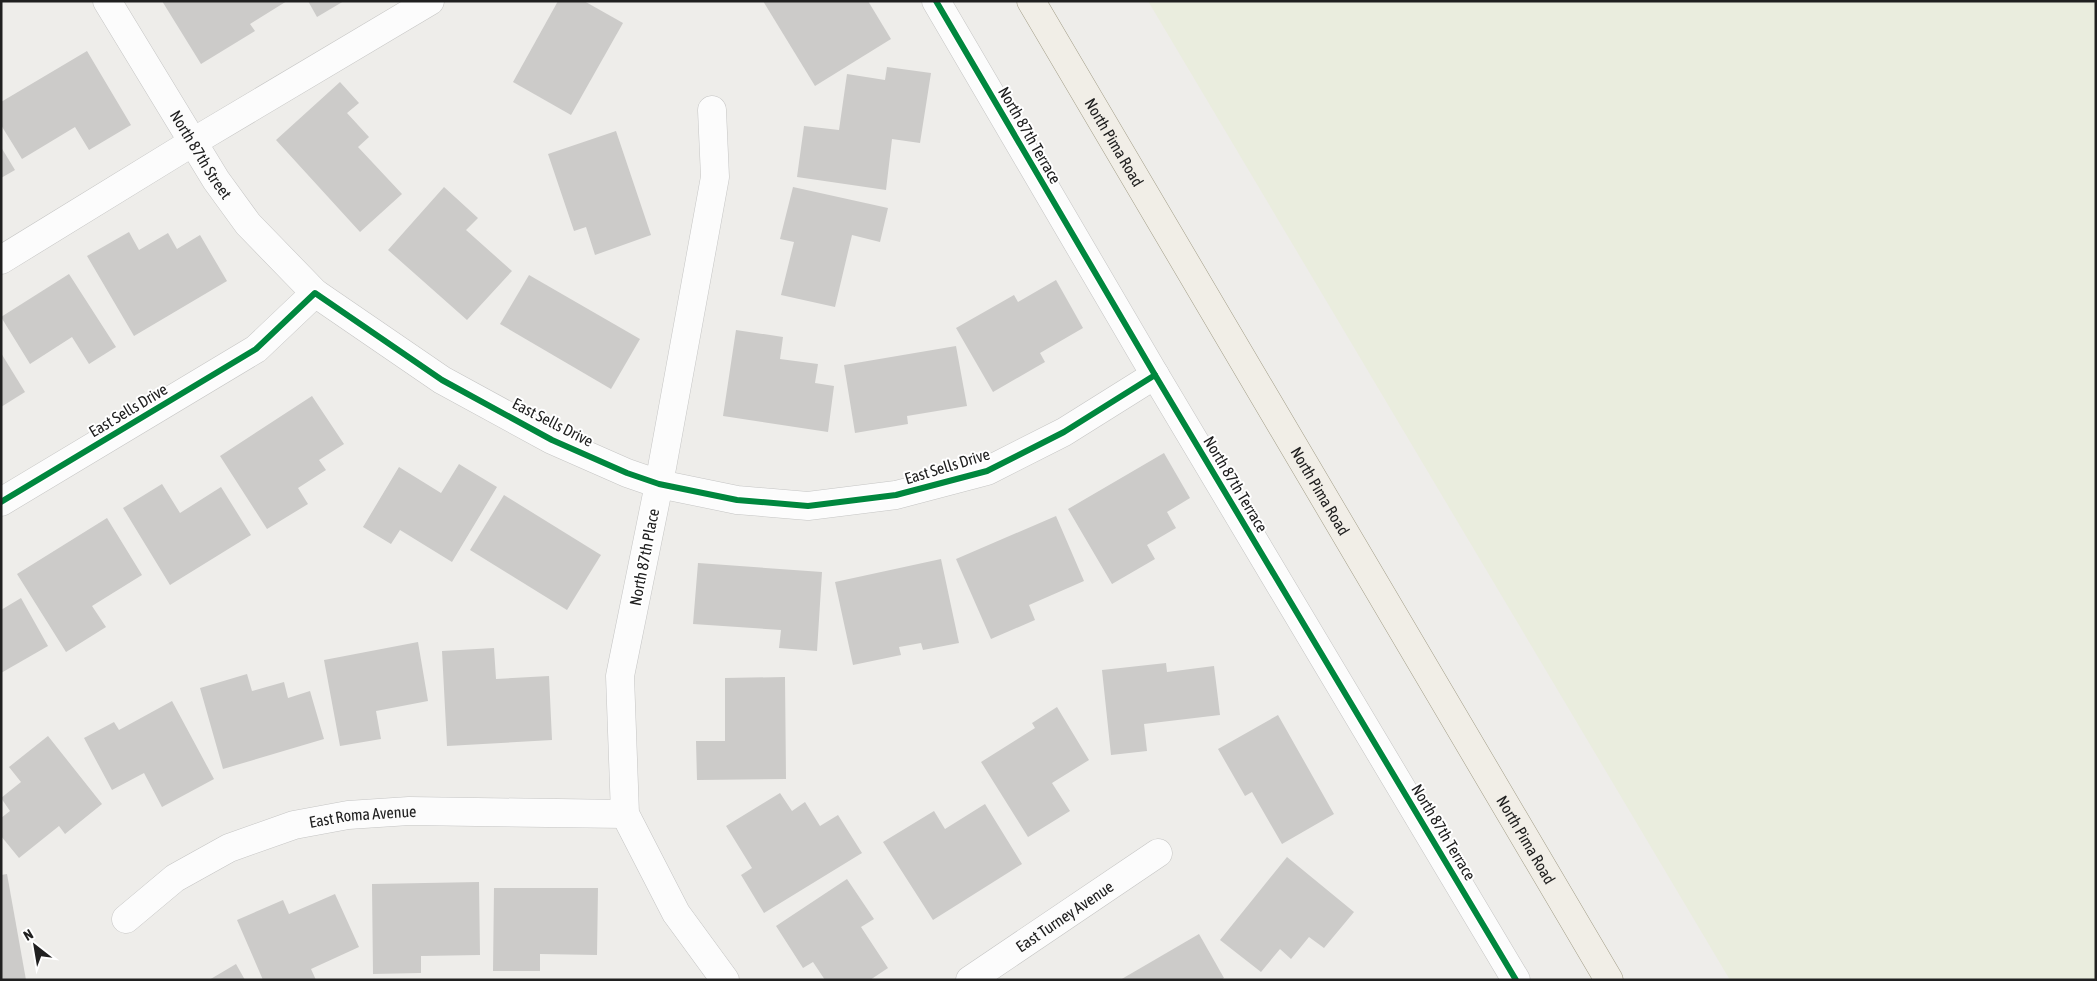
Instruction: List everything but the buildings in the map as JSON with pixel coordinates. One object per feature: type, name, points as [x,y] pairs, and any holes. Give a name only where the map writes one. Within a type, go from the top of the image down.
[{"type":"main road","name":"North Pima Road","points":[[1032,1],[1609,980]]},
{"type":"street","name":"North 87th Street","points":[[107,1],[216,180],[248,224],[315,293]]},
{"type":"street","points":[[1,260],[193,142],[430,1]]},
{"type":"street","name":"North 87th Terrace","points":[[936,1],[1155,375],[1516,980]]},
{"type":"street","name":"North 87th Place","points":[[712,110],[715,177],[659,484],[620,676],[625,814],[676,913],[725,980]]},
{"type":"street","name":"East Sells Drive","points":[[1,502],[256,349],[315,293],[442,380],[552,440],[627,473],[659,484],[737,500],[808,506],[896,496],[987,471],[1064,432],[1155,375]]},
{"type":"street","name":"East Roma Avenue","points":[[126,918],[175,878],[229,848],[294,825],[348,815],[409,811],[625,814]]},
{"type":"street","name":"East Turney Avenue","points":[[970,980],[1158,853]]},
{"type":"shaded area","points":[[1148,1],[2096,1],[2096,980],[1730,980]]},
{"type":"cycle path","points":[[936,1],[1155,375],[1516,980]]},
{"type":"cycle path","points":[[1,502],[256,349],[315,293],[442,380],[552,440],[627,473],[659,484],[737,500],[808,506],[896,495],[987,471],[1064,432],[1155,375]]}]
